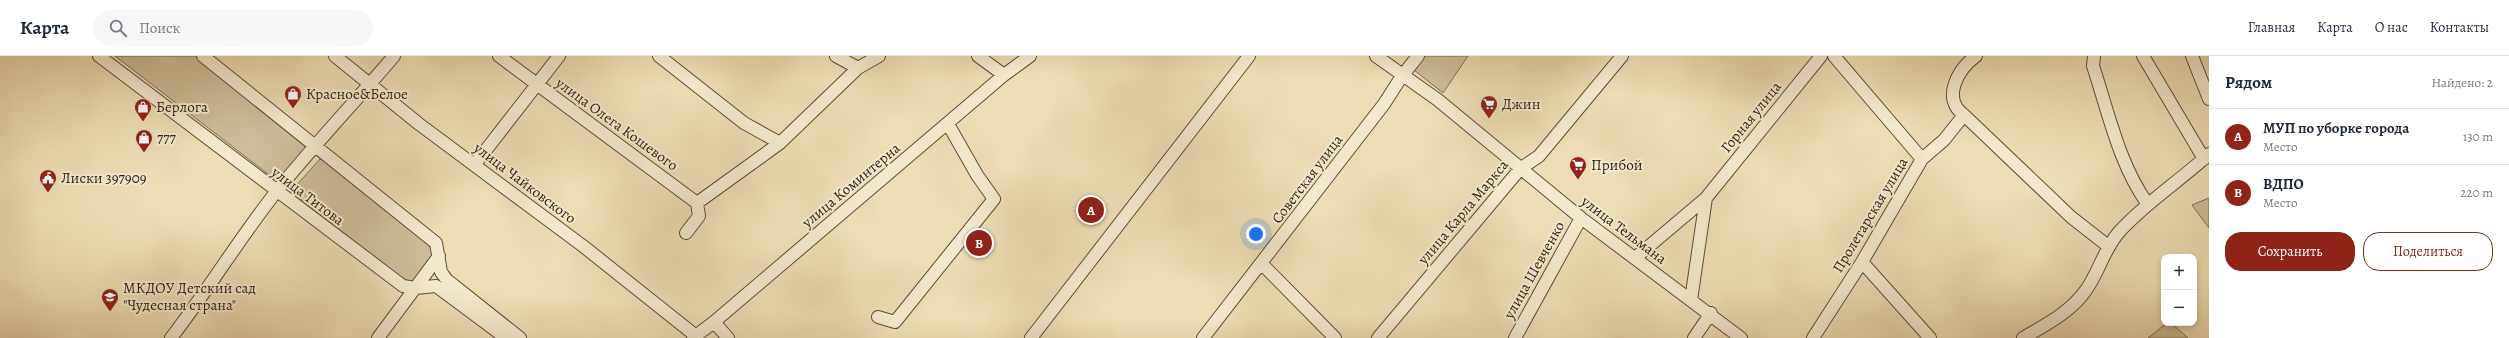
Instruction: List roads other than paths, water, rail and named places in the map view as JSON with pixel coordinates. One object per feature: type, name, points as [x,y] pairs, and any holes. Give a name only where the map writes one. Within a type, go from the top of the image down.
[{"type":"street","name":"улица Титова","points":[[99,56],[402,286],[415,288],[436,286],[506,338]]},
{"type":"street","points":[[203,56],[436,243],[441,272],[447,280],[520,338]]},
{"type":"street","name":"улица Чайковского","points":[[335,56],[371,83],[419,124],[583,246],[694,337]]},
{"type":"street","points":[[171,338],[208,290],[232,251],[277,192],[314,146],[394,56]]},
{"type":"street","name":"улица Олега Кошевого","points":[[498,56],[697,203]]},
{"type":"street","points":[[474,164],[559,56]]},
{"type":"street","points":[[658,56],[744,123],[780,143]]},
{"type":"street","points":[[836,56],[858,68]]},
{"type":"street","points":[[686,233],[699,216],[697,203],[780,143],[858,68],[879,56]]},
{"type":"street","points":[[978,56],[1004,75]]},
{"type":"street","name":"улица Коминтерна","points":[[694,337],[714,322],[1004,75],[1030,56]]},
{"type":"street","points":[[1031,338],[1248,56]]},
{"type":"street","name":"улица Тельмана","points":[[1376,56],[1402,76],[1438,100],[1581,218],[1691,300],[1711,313],[1741,338]]},
{"type":"street","name":"Советская улица","points":[[1203,338],[1262,264],[1384,104],[1402,76],[1418,56]]},
{"type":"street","name":"улица Карла Маркса","points":[[1378,338],[1520,169],[1539,156],[1622,56]]},
{"type":"street","points":[[1834,56],[1922,159]]},
{"type":"street","points":[[1976,56],[1964,60],[1955,83],[1952,101],[1956,110],[1964,115],[2071,218],[2108,246]]},
{"type":"street","points":[[2094,56],[2093,66],[2117,138],[2137,190],[2146,203]]},
{"type":"street","points":[[2023,338],[2057,318],[2086,290],[2108,246],[2146,203],[2206,156],[2143,56]]},
{"type":"street","points":[[2192,56],[2209,99]]},
{"type":"street","name":"Горная улица","points":[[1635,258],[1706,198],[1818,57]]},
{"type":"street","name":"Пролетарская улица","points":[[1813,338],[1862,262],[1922,159],[1944,140],[1964,115]]},
{"type":"street","points":[[878,317],[895,322],[994,199],[977,175],[948,124]]},
{"type":"street","points":[[1691,300],[1706,198]]},
{"type":"street","name":"улица Шевченко","points":[[1515,338],[1581,218]]},
{"type":"street","points":[[378,338],[404,301],[439,256]]},
{"type":"street","points":[[1862,262],[1930,338]]},
{"type":"street","points":[[1262,264],[1335,338]]},
{"type":"street","points":[[402,286],[404,301]]},
{"type":"street","points":[[1694,338],[1711,313]]},
{"type":"street","points":[[714,322],[728,338]]},
{"type":"place","name":"Красное&Белое","points":[[293,109]]},
{"type":"place","name":"Джин","points":[[1489,119]]},
{"type":"place","name":"Берлога","points":[[143,122]]},
{"type":"place","name":"777","points":[[144,153]]},
{"type":"place","name":"Прибой","points":[[1578,180]]},
{"type":"place","name":"Лиски 397909","points":[[48,193]]},
{"type":"place","name":"МУП по уборке города","points":[[1091,210]]},
{"type":"place","name":"ВДПО","points":[[979,243]]},
{"type":"place","name":"МКДОУ Детский сад \"Чудесная страна\"","points":[[110,312]]}]
